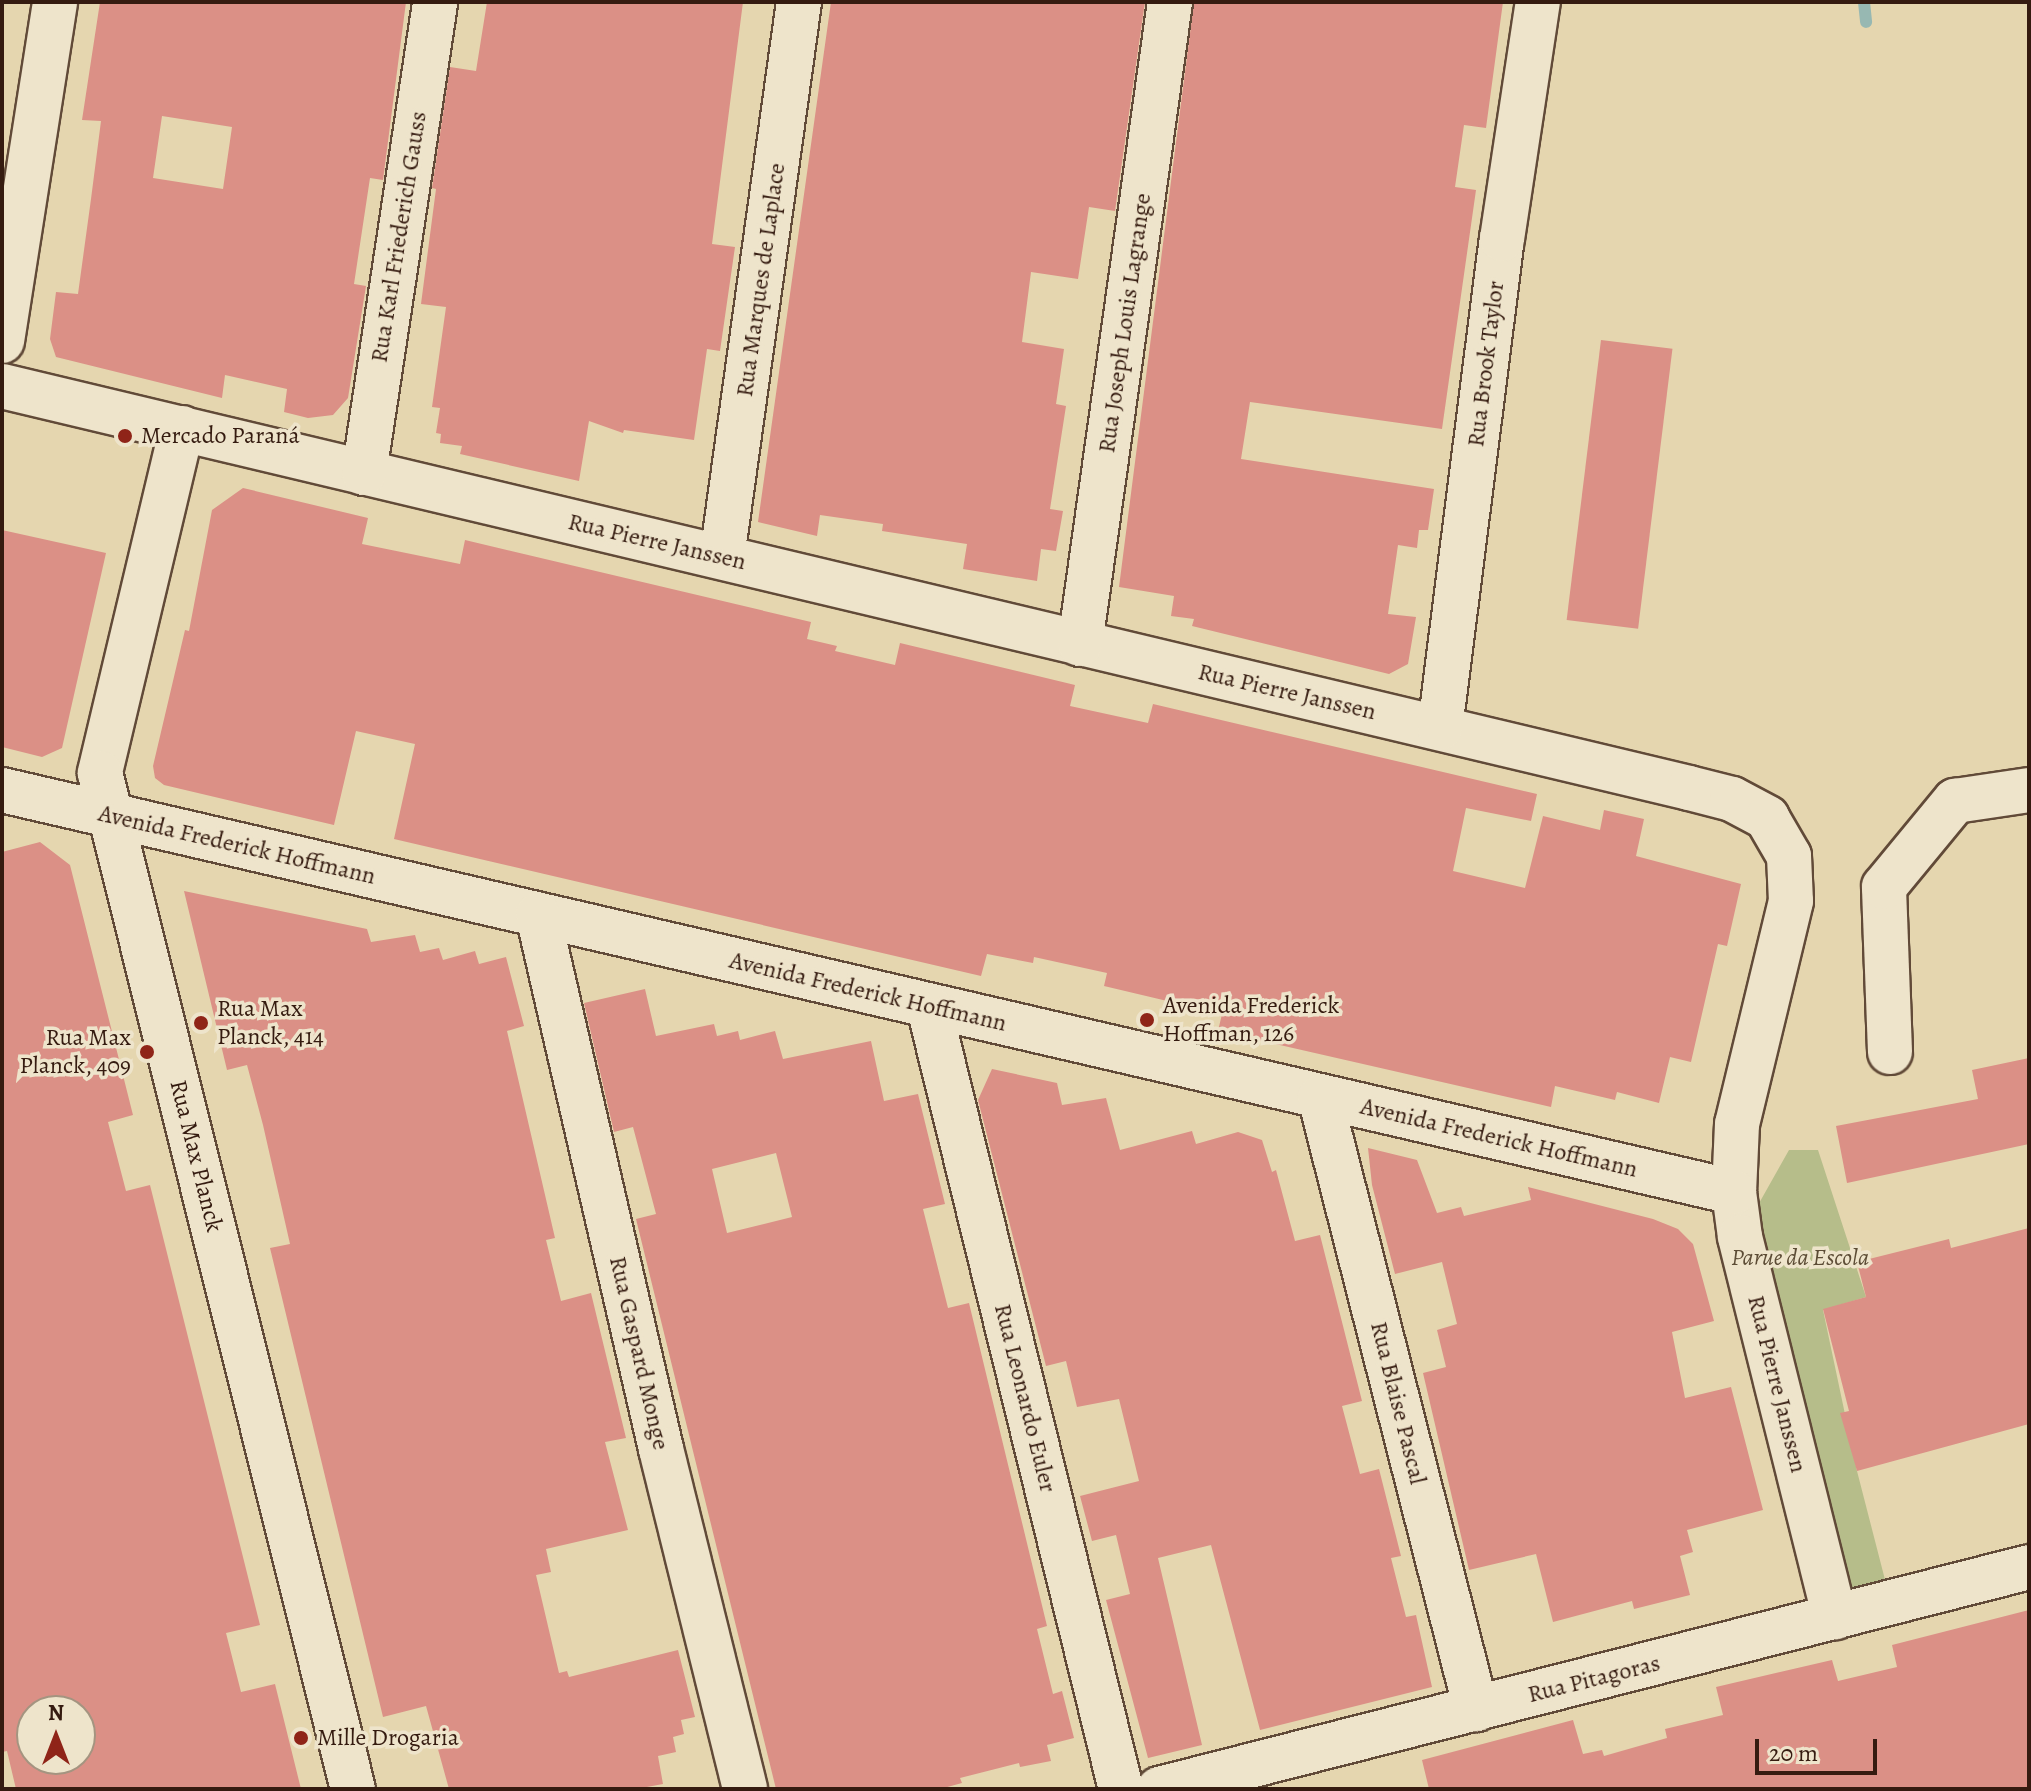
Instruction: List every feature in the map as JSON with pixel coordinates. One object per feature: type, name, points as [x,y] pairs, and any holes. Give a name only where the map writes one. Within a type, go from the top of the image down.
[{"type":"street","points":[[2,341],[55,2]]},
{"type":"street","name":"Rua Karl Friederich Gauss","points":[[364,473],[435,2]]},
{"type":"street","name":"Rua Marques de Laplace","points":[[722,557],[799,2]]},
{"type":"street","name":"Rua Joseph Louis Lagrange","points":[[1080,644],[1170,2]]},
{"type":"street","name":"Rua Brook Taylor","points":[[1440,728],[1502,239],[1538,2]]},
{"type":"street","name":"Rua Pierre Janssen","points":[[2,386],[1732,799],[1767,818],[1789,856],[1791,901],[1737,1124],[1734,1192],[1740,1237],[1835,1617]]},
{"type":"street","name":"Rua Max Planck","points":[[182,428],[100,773],[353,1789]]},
{"type":"street","name":"Avenida Frederick Hoffmann","points":[[2,790],[1734,1192]]},
{"type":"street","points":[[1890,1052],[1884,887],[1955,801],[2029,790]]},
{"type":"street","name":"Rua Gaspard Monge","points":[[538,915],[661,1449],[745,1789]]},
{"type":"street","name":"Rua Leonardo Euler","points":[[929,1007],[1121,1789]]},
{"type":"street","name":"Rua Blaise Pascal","points":[[1320,1097],[1476,1709]]},
{"type":"street","name":"Rua Pitagoras","points":[[1159,1789],[2029,1567]]},
{"type":"green space","name":"Parue da Escola","points":[[1789,1150],[1818,1150],[1866,1297],[1823,1310],[1857,1471],[1891,1603],[1835,1617],[1740,1237]]},
{"type":"building","points":[[100,2],[406,2],[383,180],[370,178],[354,284],[366,286],[348,398],[333,415],[308,418],[284,412],[287,389],[225,375],[222,398],[56,357],[50,339],[56,292],[78,294],[101,121],[82,120]],"holes":[[[162,116],[232,127],[223,189],[153,178]]]},
{"type":"building","points":[[487,2],[743,2],[712,244],[735,247],[720,351],[707,349],[694,440],[624,430],[623,433],[589,421],[579,481],[460,454],[462,446],[440,443],[441,434],[436,433],[440,408],[432,407],[446,307],[421,304],[436,189],[432,188],[450,67],[476,71]]},
{"type":"building","points":[[831,2],[1145,2],[1115,211],[1089,207],[1078,279],[1031,272],[1022,342],[1064,349],[1056,404],[1066,406],[1050,509],[1063,511],[1056,551],[1041,549],[1037,581],[963,569],[967,544],[882,531],[883,524],[820,515],[817,536],[758,522]]},
{"type":"building","points":[[1194,2],[1503,2],[1486,128],[1464,125],[1455,187],[1476,190],[1442,429],[1250,402],[1241,459],[1434,489],[1428,530],[1419,530],[1417,548],[1398,545],[1388,614],[1416,617],[1408,664],[1389,674],[1192,626],[1194,619],[1171,616],[1174,596],[1119,587]]},
{"type":"building","points":[[1601,340],[1672,349],[1638,629],[1567,620]]},
{"type":"building","points":[[243,488],[368,518],[362,544],[460,564],[465,540],[811,622],[807,639],[837,646],[835,651],[895,665],[900,643],[1075,685],[1070,706],[1148,723],[1153,704],[1537,794],[1531,821],[1466,808],[1453,871],[1525,888],[1543,816],[1600,830],[1604,810],[1644,819],[1636,856],[1741,884],[1727,946],[1718,944],[1691,1062],[1670,1057],[1659,1103],[1617,1092],[1615,1100],[1555,1086],[1551,1107],[1218,1031],[1222,1014],[1104,986],[1107,973],[1034,957],[1033,963],[987,954],[981,976],[394,839],[415,744],[356,731],[334,825],[164,785],[155,778],[153,766],[185,630],[189,631],[212,510]]},
{"type":"building","points":[[2,530],[106,553],[62,748],[42,757],[2,747]]},
{"type":"building","points":[[40,842],[70,865],[133,1115],[108,1122],[126,1191],[150,1185],[260,1625],[226,1633],[241,1692],[275,1684],[301,1789],[16,1789],[7,1751],[2,1752],[2,852]]},
{"type":"building","points":[[184,891],[367,929],[371,942],[415,935],[420,952],[439,948],[443,960],[475,951],[479,964],[506,957],[524,1026],[507,1031],[555,1238],[546,1240],[561,1301],[591,1293],[626,1438],[605,1442],[628,1530],[546,1549],[551,1572],[536,1575],[559,1673],[567,1671],[569,1677],[678,1650],[695,1717],[681,1720],[684,1734],[673,1737],[676,1752],[658,1756],[663,1784],[636,1789],[449,1789],[426,1706],[383,1717],[270,1248],[290,1244],[263,1125],[247,1065],[227,1070]]},
{"type":"building","points":[[645,989],[656,1036],[714,1024],[717,1036],[738,1031],[740,1040],[775,1031],[783,1059],[871,1041],[884,1101],[918,1094],[945,1204],[923,1209],[948,1308],[969,1303],[1047,1626],[1037,1629],[1053,1694],[1062,1691],[1074,1738],[1047,1745],[1051,1761],[1020,1767],[1019,1763],[960,1778],[962,1783],[940,1789],[776,1789],[636,1219],[656,1214],[633,1127],[614,1132],[584,1003]],"holes":[[[776,1153],[792,1217],[727,1233],[712,1169]]]},
{"type":"building","points":[[2029,1058],[2029,1144],[1847,1183],[1836,1126],[1978,1099],[1972,1070]]},
{"type":"building","points":[[992,1069],[1057,1083],[1062,1105],[1106,1098],[1120,1150],[1192,1131],[1196,1144],[1238,1132],[1262,1140],[1272,1172],[1276,1170],[1295,1241],[1320,1235],[1362,1401],[1342,1406],[1360,1474],[1379,1469],[1401,1556],[1391,1558],[1406,1617],[1416,1615],[1432,1687],[1260,1730],[1211,1545],[1158,1558],[1202,1745],[1148,1758],[1106,1600],[1130,1594],[1116,1535],[1092,1541],[1080,1496],[1139,1481],[1119,1399],[1077,1407],[1066,1361],[1046,1366],[978,1100]]},
{"type":"building","points":[[1368,1148],[1417,1160],[1437,1213],[1461,1207],[1464,1216],[1531,1200],[1528,1187],[1653,1219],[1678,1229],[1693,1244],[1714,1321],[1672,1332],[1685,1398],[1731,1387],[1763,1510],[1687,1530],[1693,1552],[1680,1556],[1690,1595],[1634,1609],[1632,1601],[1553,1622],[1536,1554],[1469,1570],[1423,1373],[1446,1367],[1437,1330],[1457,1324],[1442,1262],[1395,1274],[1372,1185]]},
{"type":"building","points":[[2029,1228],[2029,1424],[1857,1471],[1840,1413],[1849,1411],[1823,1309],[1866,1297],[1857,1262],[1949,1239],[1951,1248]]},
{"type":"building","points":[[2029,1610],[2029,1789],[1429,1789],[1422,1760],[1573,1720],[1583,1754],[1602,1750],[1604,1756],[1667,1738],[1665,1729],[1723,1715],[1716,1687],[1832,1660],[1838,1681],[1897,1667],[1892,1645]]},
{"type":"waterway","points":[[1864,2],[1866,22]]},
{"type":"place","name":"Mercado Paraná","points":[[125,436]]},
{"type":"place","name":"Avenida Frederick Hoffman, 126","points":[[1147,1020]]},
{"type":"place","name":"Rua Max Planck, 414","points":[[201,1023]]},
{"type":"place","name":"Rua Max Planck, 409","points":[[147,1052]]},
{"type":"place","name":"Mille Drogaria","points":[[301,1738]]}]
